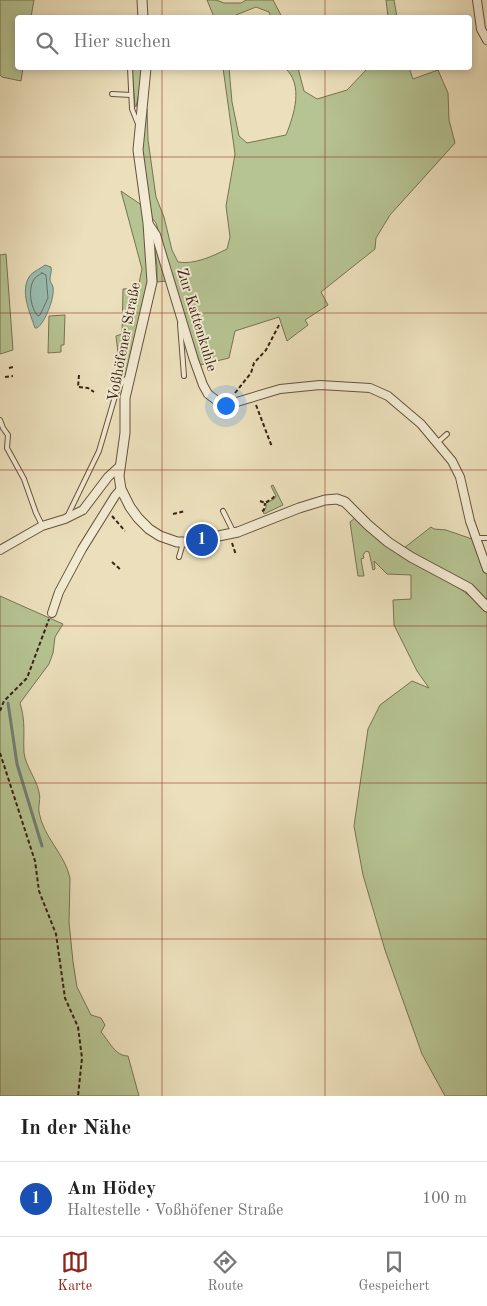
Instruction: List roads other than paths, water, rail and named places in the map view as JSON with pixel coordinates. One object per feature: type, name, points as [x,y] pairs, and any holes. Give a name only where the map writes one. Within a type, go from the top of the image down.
[{"type":"street","points":[[142,0],[143,15]]},
{"type":"street","points":[[477,0],[481,29],[487,40]]},
{"type":"street","name":"Voßhöfener Straße","points":[[146,70],[138,150],[148,223],[152,282],[125,398],[125,433],[119,476],[121,489],[130,507],[149,529],[167,540],[183,542],[202,540],[231,533],[299,508],[325,500],[337,499],[344,502],[368,525],[396,547],[469,588],[487,607]]},
{"type":"street","name":"Zur Kattenkuhle","points":[[148,223],[156,235],[180,315],[203,385],[208,394],[220,403],[230,404],[280,389],[307,386],[370,388],[382,392],[397,402],[421,424],[452,461],[460,477],[476,538],[487,569]]},
{"type":"street","points":[[0,550],[42,526],[65,519],[83,510],[108,477],[119,467]]},
{"type":"street","points":[[52,613],[59,592],[82,549],[121,489]]},
{"type":"lane","points":[[130,70],[132,109],[140,129]]},
{"type":"lane","points":[[112,94],[131,95]]},
{"type":"lane","points":[[180,315],[184,376]]},
{"type":"lane","points":[[65,519],[99,450],[116,393],[124,380],[130,377]]},
{"type":"lane","points":[[0,420],[8,435],[8,448],[24,478],[42,526]]},
{"type":"lane","points":[[437,443],[447,434]]},
{"type":"lane","points":[[223,511],[231,533]]},
{"type":"lane","points":[[476,538],[487,538]]},
{"type":"lane","points":[[179,557],[183,542]]},
{"type":"water","points":[[45,265],[51,267],[50,281],[53,291],[49,309],[43,321],[35,328],[25,289],[30,275]]},
{"type":"waterway","points":[[8,703],[17,764],[42,846]]},
{"type":"place","name":"Am Hödey","points":[[202,540]]}]
